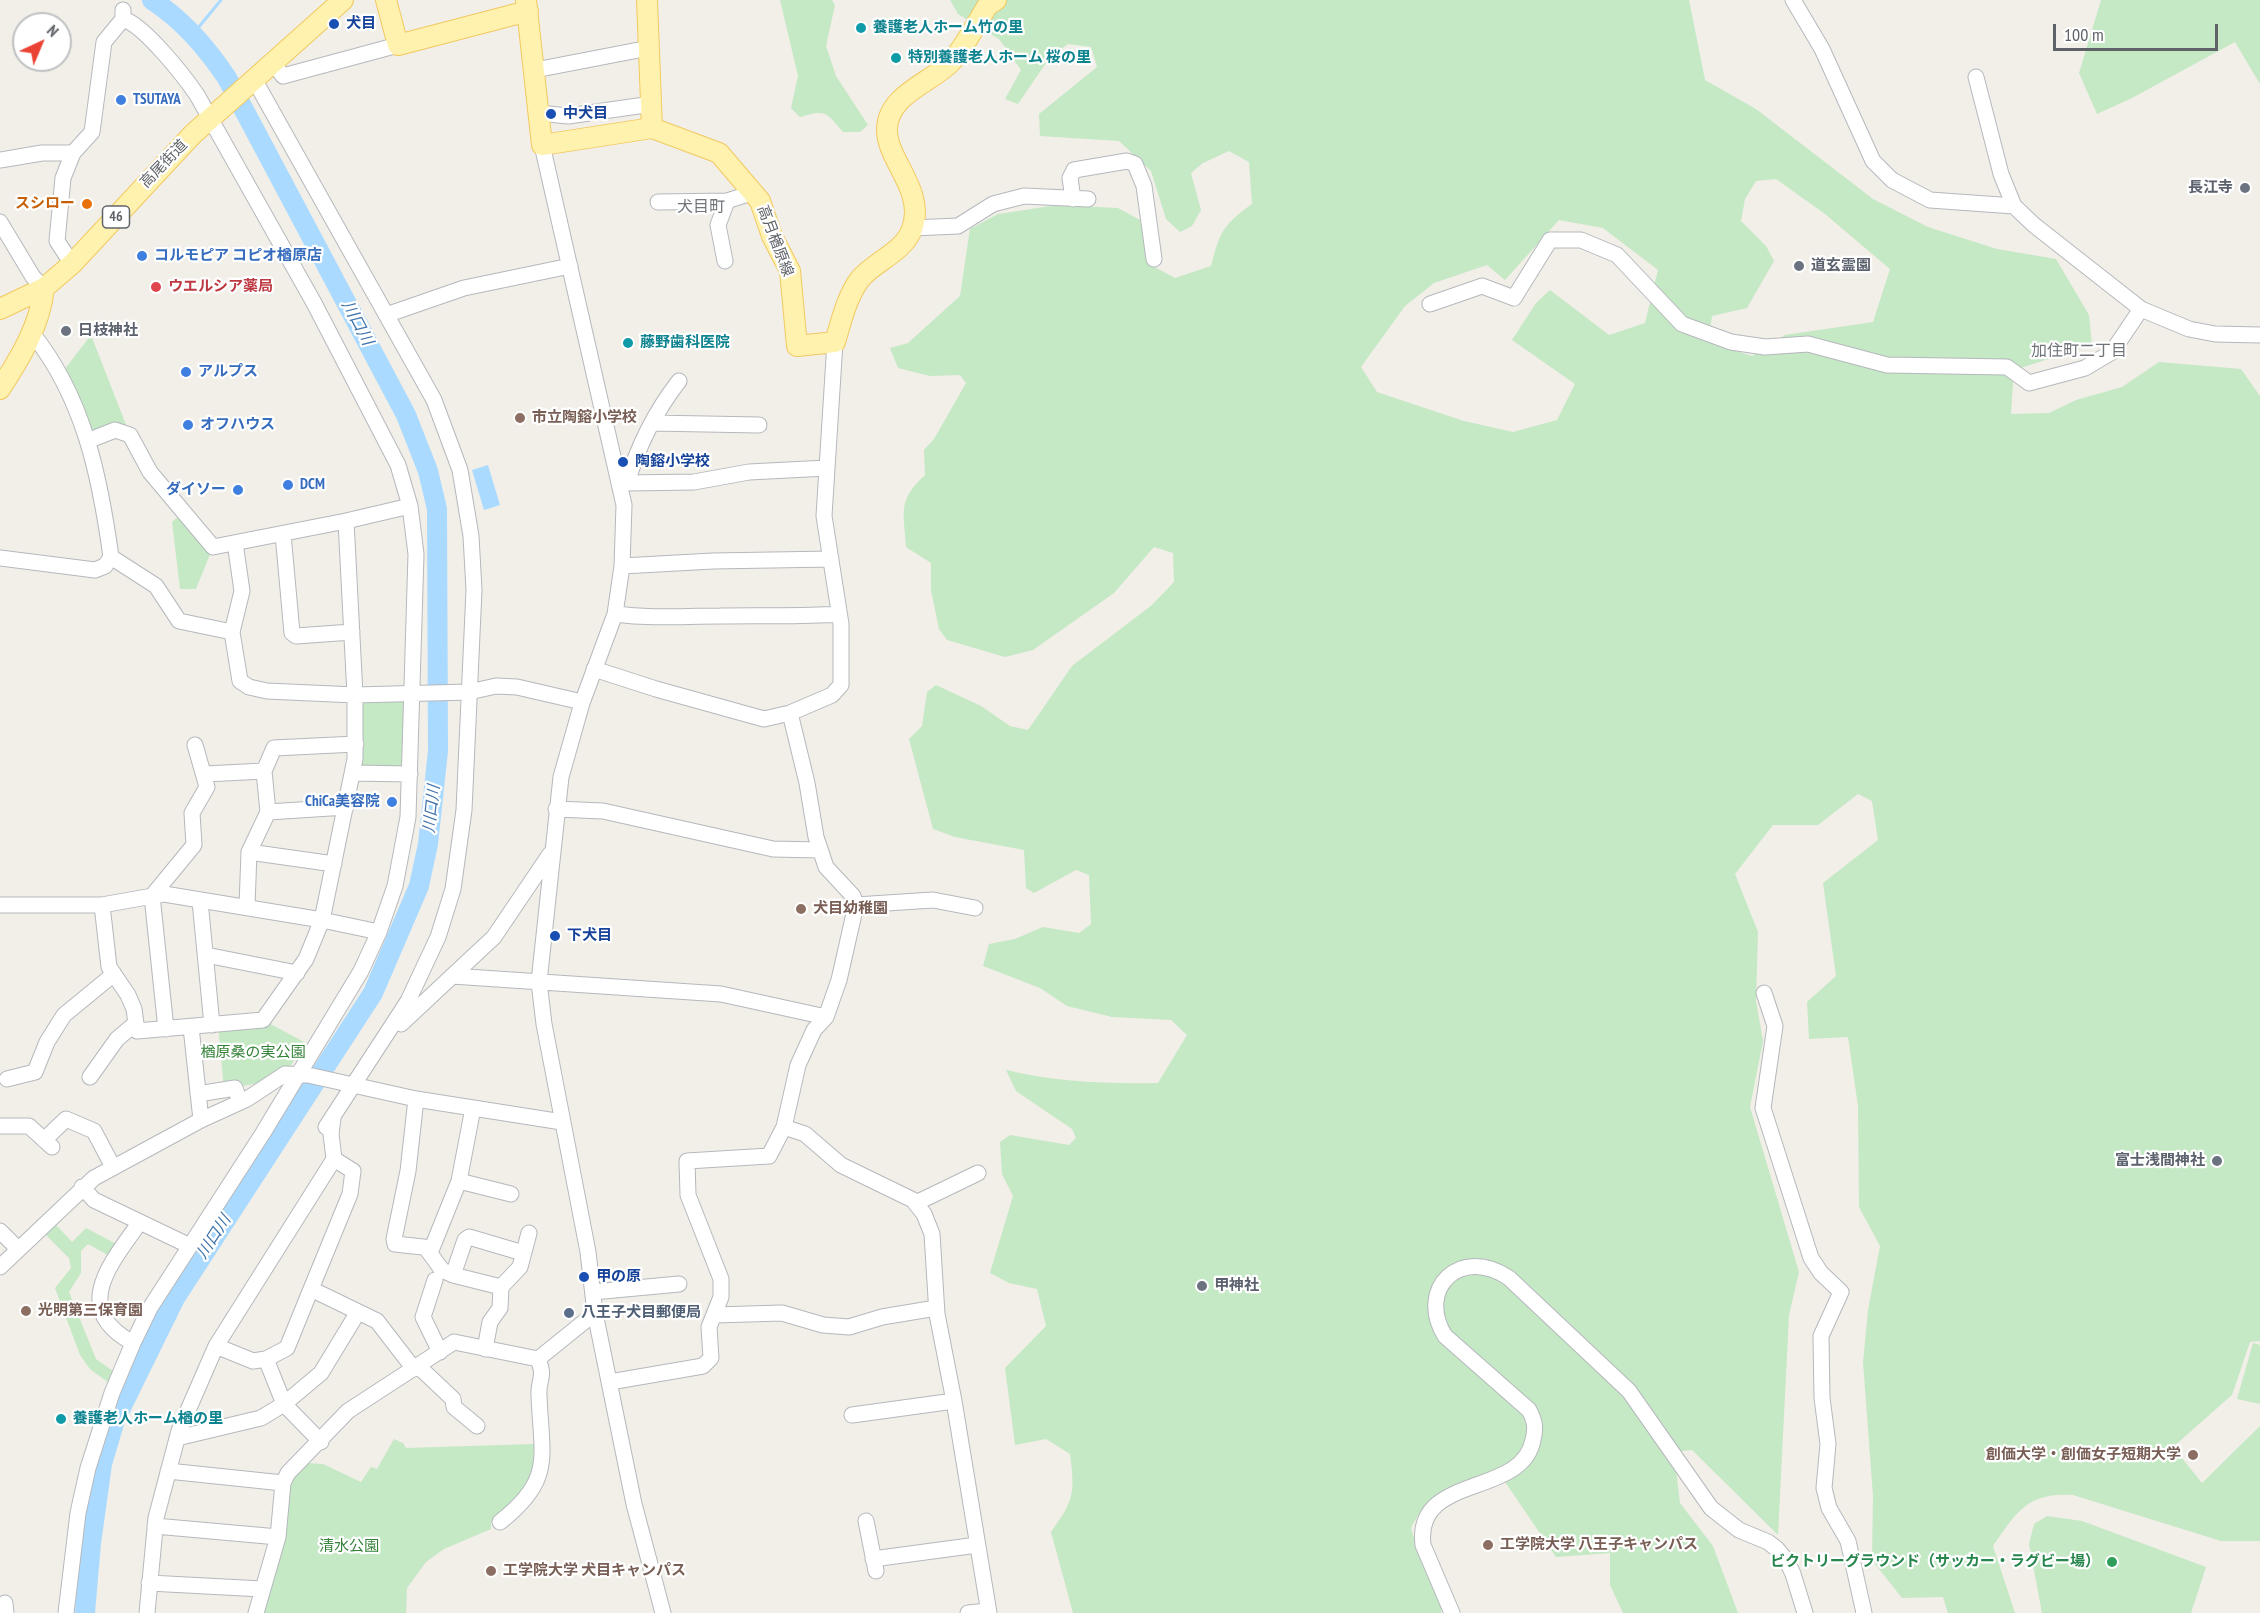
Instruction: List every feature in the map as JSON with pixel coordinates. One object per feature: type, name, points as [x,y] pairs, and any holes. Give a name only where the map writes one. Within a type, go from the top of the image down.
[{"type":"main road","name":"46","points":[[215,114],[254,86],[273,63],[343,0]]},
{"type":"main road","points":[[386,0],[398,45],[527,5],[542,145]]},
{"type":"main road","points":[[647,0],[652,128]]},
{"type":"main road","points":[[836,342],[855,286],[865,274],[905,240],[912,228],[914,218],[912,192],[889,138],[888,124],[896,106],[909,92],[933,78],[953,60],[988,5],[996,0]]},
{"type":"main road","name":"高尾街道","points":[[0,309],[44,288],[72,264],[155,172],[215,114]]},
{"type":"main road","name":"高月楢原線","points":[[542,145],[652,128],[719,153],[727,159],[764,208],[772,236],[790,271],[797,346],[836,342]]},
{"type":"main road","points":[[0,389],[32,333],[42,305],[44,288]]},
{"type":"street","points":[[1793,0],[1822,49],[1873,161],[1892,180],[1930,200],[2014,206]]},
{"type":"street","points":[[66,1613],[73,1543],[88,1468],[112,1393],[133,1343],[150,1308],[303,1075],[355,981],[379,932],[395,886],[404,848],[419,692],[416,554],[410,506],[399,465],[215,114],[181,72],[123,14],[104,40],[92,132],[73,153],[63,178],[57,241],[72,264]]},
{"type":"street","points":[[273,63],[283,76],[398,45]]},
{"type":"street","points":[[535,70],[649,48]]},
{"type":"street","points":[[1976,78],[2001,174],[2014,206],[2141,309],[2197,331],[2215,334],[2260,335]]},
{"type":"street","points":[[147,1613],[155,1526],[177,1438],[216,1346],[333,1159],[330,1122],[352,1085],[387,1036],[426,966],[453,889],[464,810],[467,692],[474,590],[471,536],[464,487],[434,400],[254,86]]},
{"type":"street","points":[[539,113],[568,116],[652,104]]},
{"type":"street","points":[[542,145],[624,484],[624,505],[622,566],[615,614],[582,702],[567,750],[556,809],[539,982],[543,1024],[595,1313],[634,1504],[663,1613]]},
{"type":"street","points":[[0,160],[42,153],[73,153]]},
{"type":"street","points":[[912,228],[958,226],[993,204],[1024,196],[1080,199],[1070,178],[1074,170],[1127,161],[1136,164],[1144,186],[1154,259]]},
{"type":"street","points":[[658,202],[727,201],[751,193]]},
{"type":"street","points":[[725,261],[718,225],[727,201]]},
{"type":"street","points":[[0,222],[33,277],[44,288]]},
{"type":"street","points":[[1430,304],[1482,286],[1514,298],[1550,240],[1581,240],[1617,255],[1682,324],[1731,342],[1765,347],[1808,344],[1887,365],[2007,367],[2029,383],[2085,368],[2112,352],[2141,309]]},
{"type":"street","points":[[386,315],[464,288],[570,266]]},
{"type":"street","points":[[0,558],[96,570],[105,566],[111,557],[90,440],[61,374],[32,333]]},
{"type":"street","points":[[764,719],[790,713],[832,695],[841,685],[839,614],[824,516],[836,342]]},
{"type":"street","points":[[624,484],[660,405],[679,381]]},
{"type":"street","points":[[652,423],[752,420]]},
{"type":"street","points":[[90,440],[115,430],[130,435],[150,472],[213,548],[410,506]]},
{"type":"street","points":[[624,484],[694,482],[749,471],[827,468]]},
{"type":"street","points":[[102,905],[109,967],[128,995],[137,1031],[263,1020],[297,973],[322,920],[353,773],[356,744],[355,695],[346,521]]},
{"type":"street","points":[[283,534],[292,633],[296,636],[352,632]]},
{"type":"street","points":[[235,543],[242,591],[232,632],[237,673],[240,681],[249,687],[267,691],[355,695],[467,692],[496,686],[517,687],[582,702]]},
{"type":"street","points":[[111,557],[156,586],[170,603],[179,621],[232,632]]},
{"type":"street","points":[[622,566],[713,561],[831,559]]},
{"type":"street","points":[[615,614],[656,619],[839,614]]},
{"type":"street","points":[[594,669],[656,689],[780,723],[795,736]]},
{"type":"street","points":[[610,1382],[703,1366],[711,1359],[709,1328],[721,1297],[721,1279],[688,1195],[687,1161],[769,1156],[784,1126],[798,1065],[814,1030],[826,1017],[839,980],[856,905],[853,896],[826,867],[820,850],[790,713]]},
{"type":"street","points":[[247,906],[249,852],[268,812],[264,771],[274,748],[356,744]]},
{"type":"street","points":[[166,1029],[152,896],[194,845],[192,813],[207,787],[195,745]]},
{"type":"street","points":[[205,774],[264,771]]},
{"type":"street","points":[[353,773],[410,774]]},
{"type":"street","points":[[268,812],[346,807]]},
{"type":"street","points":[[556,809],[603,812],[773,849],[820,850]]},
{"type":"street","points":[[249,852],[334,864]]},
{"type":"street","points":[[387,1036],[494,937],[551,853]]},
{"type":"street","points":[[0,905],[102,905],[164,894],[247,906],[379,932]]},
{"type":"street","points":[[856,905],[933,900],[975,909]]},
{"type":"street","points":[[200,901],[212,1025]]},
{"type":"street","points":[[206,955],[297,973]]},
{"type":"street","points":[[7,1079],[35,1072],[47,1042],[64,1015],[114,974]]},
{"type":"street","points":[[452,976],[721,994],[826,1017]]},
{"type":"street","points":[[1764,993],[1774,1026],[1763,1108],[1811,1258],[1821,1274],[1841,1292],[1821,1336],[1822,1398],[1828,1444],[1824,1488],[1829,1508],[1848,1541],[1864,1613]]},
{"type":"street","points":[[90,1077],[117,1039],[136,1023]]},
{"type":"street","points":[[191,1027],[201,1120]]},
{"type":"street","points":[[0,1267],[81,1187],[113,1167],[240,1102],[285,1074],[303,1075],[416,1099],[562,1122]]},
{"type":"street","points":[[198,1094],[235,1088],[240,1102]]},
{"type":"street","points":[[416,1099],[408,1171],[394,1239],[395,1244],[404,1246],[432,1248],[459,1180],[473,1108]]},
{"type":"street","points":[[0,1126],[29,1126],[48,1143],[66,1119],[94,1131],[113,1167]]},
{"type":"street","points":[[784,1126],[805,1134],[841,1165],[916,1203],[924,1214],[932,1234],[936,1308],[989,1612],[968,1613]]},
{"type":"street","points":[[216,1346],[253,1361],[266,1359],[286,1348],[350,1194],[353,1171],[333,1159]]},
{"type":"street","points":[[916,1203],[978,1173]]},
{"type":"street","points":[[459,1180],[511,1194]]},
{"type":"street","points":[[81,1187],[94,1200],[190,1246]]},
{"type":"street","points":[[133,1343],[113,1330],[100,1306],[99,1294],[106,1272],[140,1222]]},
{"type":"street","points":[[0,1231],[18,1249]]},
{"type":"street","points":[[485,1349],[490,1322],[500,1308],[501,1287],[519,1267],[529,1233]]},
{"type":"street","points":[[453,1275],[465,1240],[469,1237],[523,1253]]},
{"type":"street","points":[[426,1248],[442,1270],[501,1287]]},
{"type":"street","points":[[1452,1613],[1423,1545],[1421,1533],[1424,1522],[1434,1507],[1449,1496],[1516,1467],[1529,1452],[1535,1430],[1534,1420],[1524,1404],[1445,1336],[1437,1324],[1435,1311],[1441,1287],[1448,1277],[1470,1265],[1485,1266],[1509,1278],[1629,1391],[1711,1508],[1739,1530],[1768,1542],[1787,1561],[1805,1613]]},
{"type":"street","points":[[435,1280],[423,1317],[440,1352]]},
{"type":"street","points":[[593,1292],[679,1284]]},
{"type":"street","points":[[310,1289],[377,1321],[416,1368],[453,1399],[454,1407],[477,1426]]},
{"type":"street","points":[[715,1315],[782,1313],[823,1325],[849,1327],[882,1317],[936,1308]]},
{"type":"street","points":[[177,1438],[261,1418],[284,1404],[321,1373],[358,1312]]},
{"type":"street","points":[[256,1613],[278,1537],[283,1483],[288,1473],[321,1442],[348,1411],[454,1342],[538,1359],[595,1313]]},
{"type":"street","points":[[266,1359],[284,1404],[321,1442]]},
{"type":"street","points":[[501,1522],[523,1504],[538,1484],[544,1442],[538,1392],[544,1374],[538,1359]]},
{"type":"street","points":[[852,1415],[954,1401]]},
{"type":"street","points":[[168,1471],[283,1483]]},
{"type":"street","points":[[866,1521],[874,1565],[977,1545]]},
{"type":"street","points":[[155,1526],[278,1537]]},
{"type":"street","points":[[149,1583],[262,1589]]},
{"type":"green space","points":[[780,0],[832,0],[835,5],[826,46],[836,76],[868,125],[860,132],[843,132],[825,114],[815,113],[800,117],[791,108],[798,76]]},
{"type":"green space","points":[[950,0],[1689,0],[1705,80],[1756,109],[1873,199],[1928,227],[1997,249],[2056,259],[2089,315],[2092,345],[2014,370],[2011,414],[2049,413],[2076,400],[2122,387],[2159,362],[2241,369],[2260,396],[2260,1341],[2250,1342],[2232,1395],[2173,1447],[2202,1483],[2260,1426],[2260,1541],[2221,1541],[2073,1495],[2045,1497],[2025,1506],[2009,1523],[1993,1546],[2015,1613],[1948,1613],[1943,1597],[1902,1598],[1872,1560],[1873,1496],[1863,1362],[1868,1310],[1880,1246],[1859,1207],[1858,1106],[1848,1037],[1809,1039],[1807,1002],[1836,976],[1823,883],[1878,840],[1872,801],[1858,794],[1818,825],[1773,825],[1735,874],[1758,932],[1756,1001],[1763,1041],[1750,1107],[1799,1272],[1789,1315],[1778,1535],[1692,1450],[1674,1452],[1680,1503],[1713,1546],[1738,1613],[1623,1613],[1610,1585],[1610,1553],[1556,1557],[1497,1470],[1446,1488],[1428,1503],[1411,1528],[1421,1562],[1442,1602],[1441,1613],[1073,1613],[1051,1532],[1071,1496],[1070,1454],[1046,1439],[1015,1445],[1005,1368],[1046,1326],[1037,1289],[1009,1283],[990,1273],[1013,1196],[1002,1174],[1000,1142],[1010,1135],[1069,1145],[1076,1138],[1072,1129],[1016,1091],[1006,1070],[1082,1081],[1158,1083],[1187,1035],[1171,1020],[1112,1017],[1067,1006],[1040,988],[983,966],[989,944],[1015,939],[1043,927],[1079,933],[1091,924],[1089,875],[1076,870],[1034,893],[1026,888],[1024,850],[955,837],[933,829],[909,739],[922,726],[927,692],[936,685],[981,706],[1010,726],[1028,730],[1072,666],[1152,605],[1174,582],[1173,553],[1154,547],[1114,593],[1033,650],[1005,657],[947,640],[939,629],[931,590],[931,563],[906,547],[904,507],[910,492],[925,475],[924,450],[934,439],[966,383],[960,375],[930,376],[898,368],[890,348],[908,343],[960,296],[970,229],[998,214],[1057,205],[1118,208],[1140,220],[1149,264],[1175,278],[1211,266],[1217,244],[1224,230],[1252,204],[1249,162],[1229,151],[1203,163],[1191,173],[1201,210],[1192,226],[1180,232],[1166,219],[1151,171],[1119,141],[1040,136],[1039,114],[1097,67],[1091,47],[1068,44],[1050,57],[1018,104],[1005,99],[1021,70],[999,39],[958,14]],"holes":[[[1776,179],[1825,214],[1890,269],[1873,322],[1785,335],[1752,356],[1708,342],[1712,316],[1747,308],[1774,261],[1766,246],[1741,221],[1745,199],[1756,181]],[[1559,220],[1603,228],[1658,270],[1645,323],[1609,335],[1550,290],[1536,303],[1512,340],[1575,384],[1557,420],[1513,432],[1464,421],[1377,392],[1361,367],[1405,306],[1434,283],[1487,265],[1505,280]]]},
{"type":"green space","points":[[2101,0],[2260,0],[2260,84],[2235,42],[2132,98],[2097,114],[2079,73]]},
{"type":"green space","points":[[91,335],[130,435],[90,440],[61,374]]},
{"type":"green space","points":[[184,512],[213,547],[196,589],[180,589],[172,522]]},
{"type":"green space","points":[[404,694],[403,773],[353,773],[355,695]]},
{"type":"green space","name":"楢原桑の実公園","points":[[263,1020],[306,1043],[285,1074],[273,1081],[224,1089],[218,1025]]},
{"type":"green space","points":[[55,1224],[72,1242],[86,1228],[122,1247],[115,1259],[88,1244],[81,1251],[81,1273],[69,1292],[96,1359],[113,1371],[109,1383],[90,1369],[80,1355],[55,1288],[71,1268],[69,1258],[45,1234]]},
{"type":"green space","points":[[2253,1343],[2260,1345],[2260,1404],[2237,1399]]},
{"type":"green space","name":"清水公園","points":[[394,1439],[403,1443],[406,1448],[534,1444],[530,1480],[512,1507],[491,1522],[491,1529],[444,1549],[426,1562],[407,1588],[406,1613],[261,1613],[286,1496],[294,1475],[306,1463],[323,1464],[361,1482],[371,1467],[377,1469]]},
{"type":"green space","name":"ビクトリーグラウンド（サッカー・ラグビー場）","points":[[2047,1516],[2082,1521],[2206,1567],[2191,1613],[2042,1613],[2029,1544],[2034,1524]]},
{"type":"water","points":[[488,465],[500,505],[484,510],[472,470]]},
{"type":"waterway","name":"川口川","points":[[85,1613],[91,1543],[102,1464],[115,1420],[175,1298],[373,993],[419,886],[428,844],[438,751],[437,509],[428,471],[406,415],[227,78],[194,35],[152,0]]},
{"type":"waterway","points":[[193,34],[221,0]]},
{"type":"place","name":"犬目","points":[[334,24]]},
{"type":"place","name":"養護老人ホーム竹の里","points":[[861,28]]},
{"type":"place","name":"特別養護老人ホーム 桜の里","points":[[896,58]]},
{"type":"place","name":"TSUTAYA","points":[[121,100]]},
{"type":"place","name":"中犬目","points":[[551,114]]},
{"type":"place","name":"長江寺","points":[[2245,188]]},
{"type":"place","name":"スシロー","points":[[87,204]]},
{"type":"place","name":"コルモピア コピオ楢原店","points":[[142,256]]},
{"type":"place","name":"道玄霊園","points":[[1799,266]]},
{"type":"place","name":"ウエルシア薬局","points":[[156,287]]},
{"type":"place","name":"日枝神社","points":[[66,331]]},
{"type":"place","name":"藤野歯科医院","points":[[628,343]]},
{"type":"place","name":"アルプス","points":[[186,372]]},
{"type":"place","name":"市立陶鎔小学校","points":[[520,418]]},
{"type":"place","name":"オフハウス","points":[[188,425]]},
{"type":"place","name":"陶鎔小学校","points":[[623,462]]},
{"type":"place","name":"DCM","points":[[288,485]]},
{"type":"place","name":"ダイソー","points":[[238,490]]},
{"type":"place","name":"ChiCa美容院","points":[[392,802]]},
{"type":"place","name":"犬目幼稚園","points":[[801,909]]},
{"type":"place","name":"下犬目","points":[[555,936]]},
{"type":"place","name":"富士浅間神社","points":[[2217,1161]]},
{"type":"place","name":"甲の原","points":[[584,1277]]},
{"type":"place","name":"甲神社","points":[[1202,1286]]},
{"type":"place","name":"光明第三保育園","points":[[26,1311]]},
{"type":"place","name":"八王子犬目郵便局","points":[[569,1313]]},
{"type":"place","name":"養護老人ホーム楢の里","points":[[61,1419]]},
{"type":"place","name":"創価大学・創価女子短期大学","points":[[2193,1455]]},
{"type":"place","name":"工学院大学 八王子キャンパス","points":[[1488,1545]]},
{"type":"place","name":"ビクトリーグラウンド（サッカー・ラグビー場）","points":[[2112,1562]]},
{"type":"place","name":"工学院大学 犬目キャンパス","points":[[491,1571]]},
{"type":"district","name":"犬目町","points":[[701,207]]},
{"type":"district","name":"加住町二丁目","points":[[2079,351]]}]
